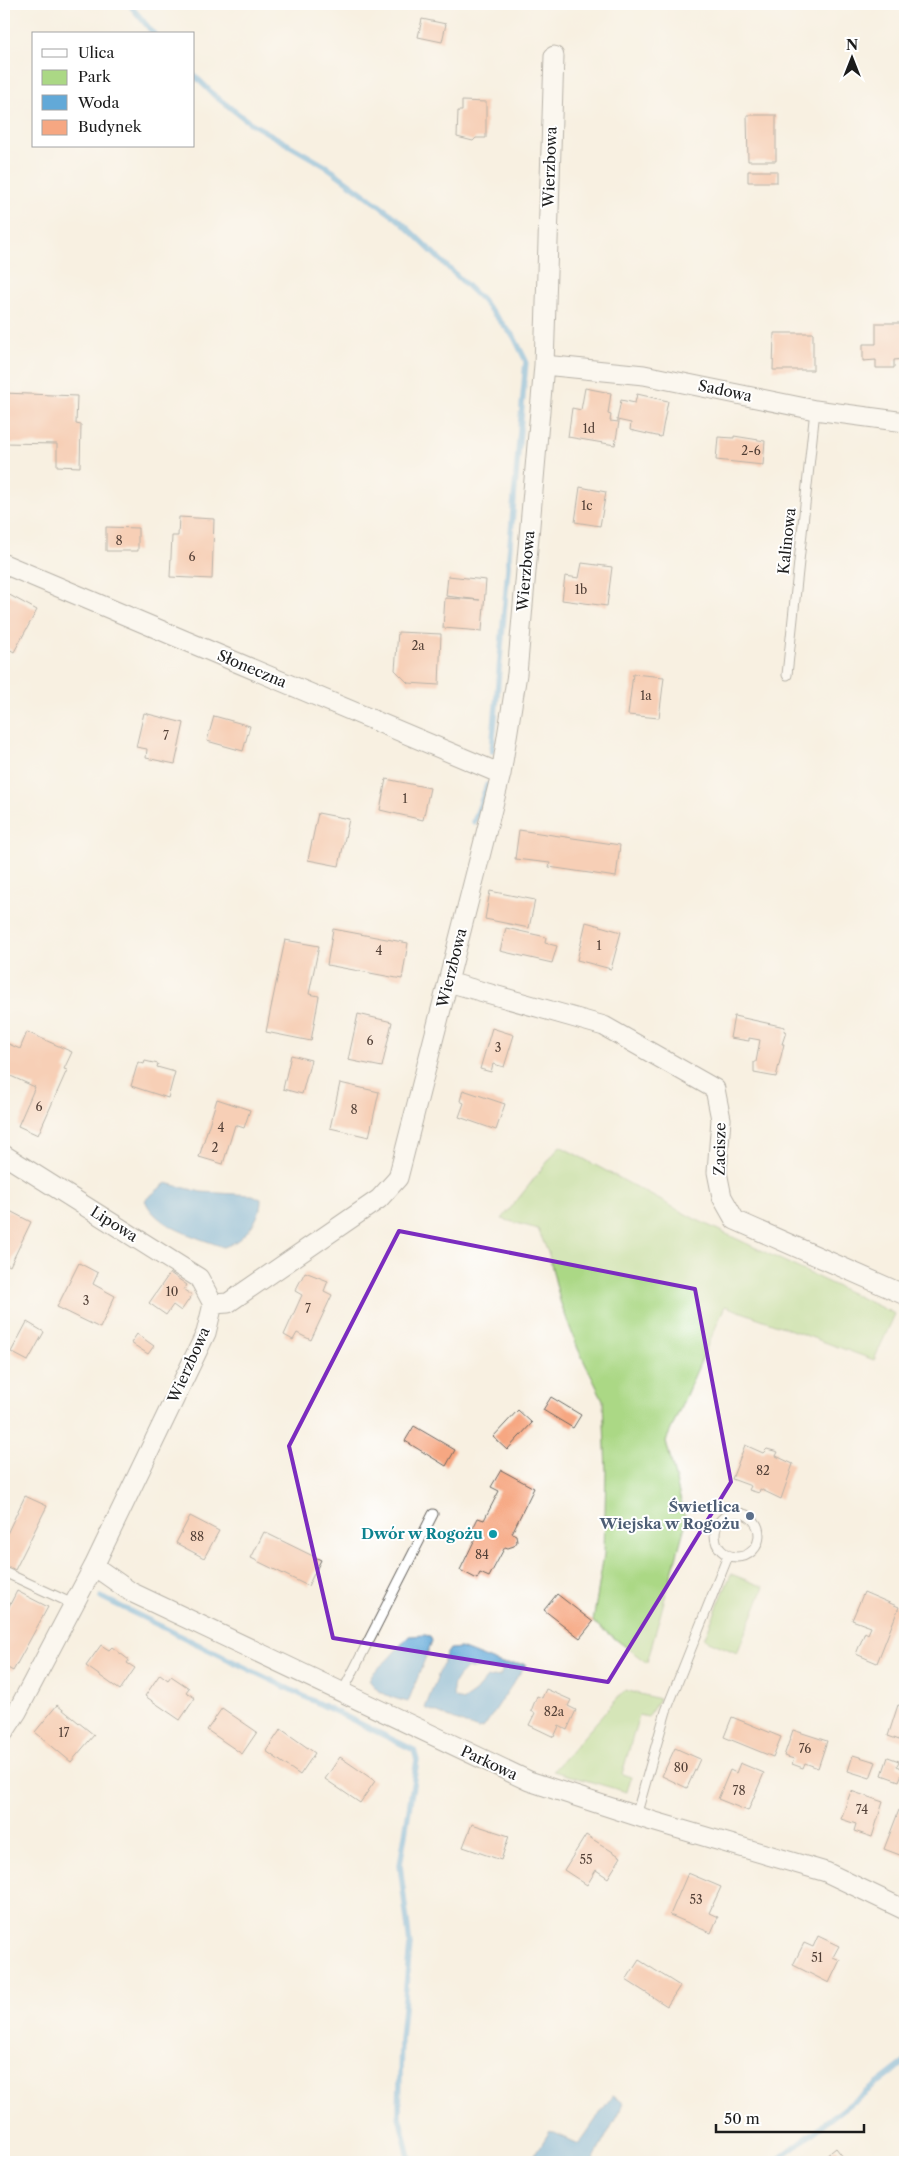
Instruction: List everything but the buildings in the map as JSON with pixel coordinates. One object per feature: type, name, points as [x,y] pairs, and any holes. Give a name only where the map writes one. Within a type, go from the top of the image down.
[{"type":"street","name":"Wierzbowa","points":[[4,1732],[17,1712],[94,1566],[206,1333],[213,1304],[228,1303],[379,1199],[398,1178],[501,774],[517,674],[544,366],[554,56]]},
{"type":"street","name":"Sadowa","points":[[544,366],[644,375],[815,410],[905,422]]},
{"type":"street","name":"Słoneczna","points":[[4,564],[501,774]]},
{"type":"street","name":"Zacisze","points":[[448,982],[604,1026],[714,1089],[721,1119],[717,1172],[722,1197],[735,1220],[905,1295]]},
{"type":"street","name":"Lipowa","points":[[4,1155],[199,1278],[213,1304]]},
{"type":"street","name":"Parkowa","points":[[94,1566],[131,1592],[529,1781],[636,1816],[826,1872],[905,1910]]},
{"type":"lane","name":"Kalinowa","points":[[787,675],[815,410]]},
{"type":"lane","points":[[740,1512],[752,1517],[759,1528],[759,1541],[752,1552],[740,1557],[728,1556],[718,1547],[714,1535],[717,1523],[727,1514],[740,1512]]},
{"type":"lane","points":[[342,1693],[433,1514]]},
{"type":"lane","points":[[636,1816],[666,1711],[728,1556]]},
{"type":"lane","points":[[4,1572],[74,1604]]},
{"type":"highlighted area","points":[[399,1231],[695,1289],[731,1482],[608,1682],[333,1638],[289,1446]]},
{"type":"green space","points":[[560,1146],[695,1219],[895,1314],[874,1360],[725,1306],[666,1441],[686,1522],[647,1663],[593,1622],[604,1554],[606,1471],[603,1400],[578,1349],[560,1301],[549,1255],[538,1229],[502,1219]]},
{"type":"green space","points":[[731,1574],[764,1587],[737,1653],[704,1639]]},
{"type":"green space","points":[[625,1690],[659,1699],[648,1717],[639,1715],[622,1774],[631,1777],[627,1792],[553,1771]]},
{"type":"water","points":[[166,1183],[201,1192],[253,1195],[261,1199],[258,1214],[250,1229],[244,1235],[230,1245],[223,1247],[178,1230],[167,1224],[150,1209],[145,1200]]},
{"type":"water","points":[[409,1636],[430,1636],[432,1641],[408,1702],[391,1697],[377,1689],[369,1680],[372,1674]]},
{"type":"water","points":[[461,1648],[502,1664],[526,1664],[484,1727],[478,1729],[425,1708],[450,1649]],"holes":[[[468,1668],[503,1669],[500,1676],[487,1678],[475,1692],[462,1701],[454,1697],[454,1684]]]},
{"type":"water","points":[[612,2096],[624,2103],[592,2162],[530,2162],[550,2131],[579,2144]]},
{"type":"waterway","points":[[129,4],[152,32]]},
{"type":"waterway","points":[[195,76],[215,96],[249,122],[327,167],[399,220],[481,299],[514,337],[526,361],[492,751]]},
{"type":"waterway","points":[[474,822],[487,785]]},
{"type":"waterway","points":[[101,1597],[414,1750],[417,1760],[400,1865],[410,1945],[401,2039],[399,2116],[409,2157],[420,2162]]},
{"type":"waterway","points":[[775,2162],[905,2062]]},
{"type":"place","name":"Świetlica Wiejska w Rogożu","points":[[750,1516]]},
{"type":"place","name":"Dwór w Rogożu","points":[[493,1534]]}]
